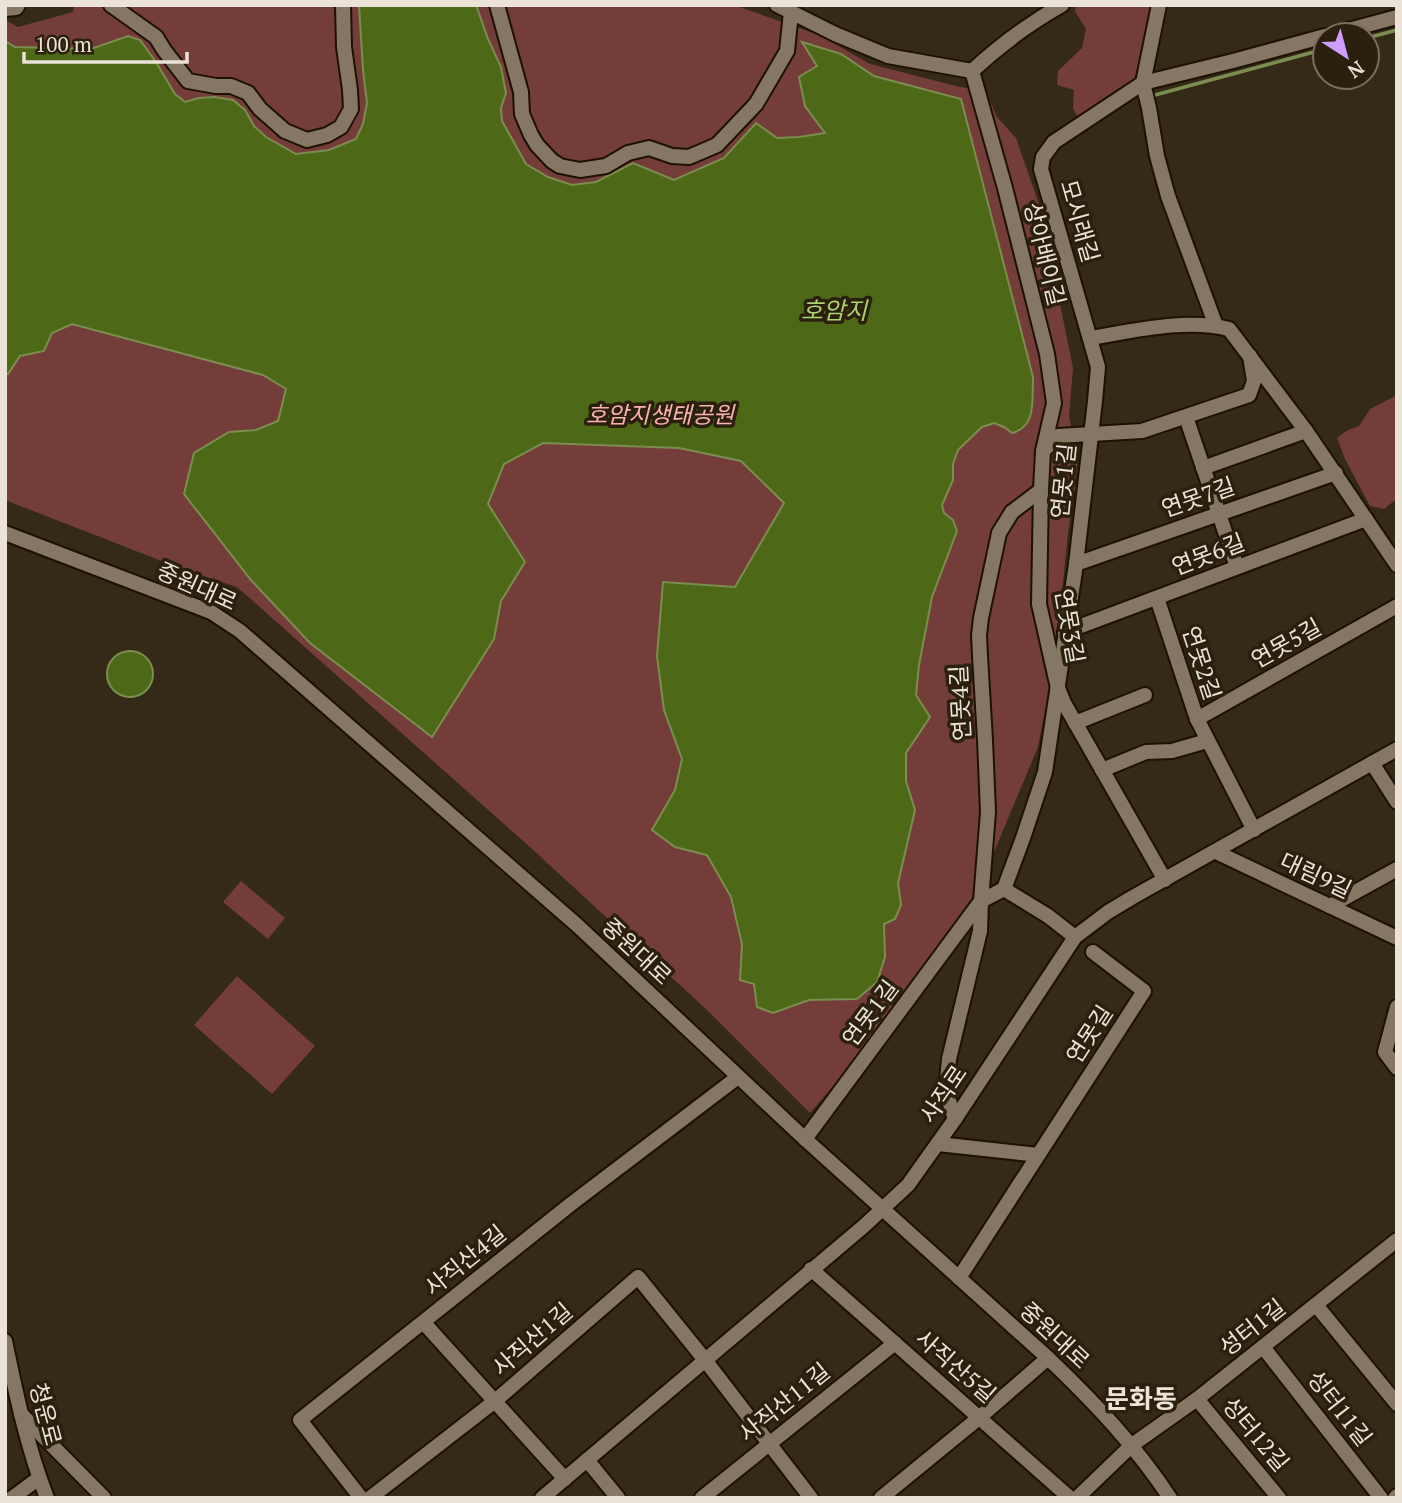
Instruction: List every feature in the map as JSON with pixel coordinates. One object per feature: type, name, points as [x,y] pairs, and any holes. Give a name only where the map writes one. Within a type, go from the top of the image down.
[{"type":"street","points":[[5,9],[16,8],[18,5]]},
{"type":"street","points":[[111,5],[156,37],[188,81],[231,86],[248,93],[260,109],[285,131],[307,140],[327,135],[341,127],[351,109],[344,47],[343,5]]},
{"type":"street","points":[[497,5],[521,92],[522,114],[531,135],[552,161],[580,170],[606,166],[628,153],[649,148],[672,156],[689,157],[717,145],[756,104],[787,51],[793,11]]},
{"type":"street","points":[[777,5],[835,34],[888,56],[972,72],[986,58],[1062,5]]},
{"type":"street","points":[[1159,5],[1143,82],[1157,156],[1168,196],[1216,326]]},
{"type":"street","name":"모시래길","points":[[1090,338],[1041,169],[1043,156],[1055,142],[1143,82],[1311,40]]},
{"type":"street","name":"상아배이길","points":[[972,72],[1005,188],[1047,355],[1054,403],[1043,451]]},
{"type":"street","points":[[1090,338],[1180,325],[1229,329],[1306,430],[1397,565]]},
{"type":"street","name":"연못1길","points":[[804,1139],[981,901],[1004,889],[1045,772],[1076,564],[1096,401],[1098,367],[1090,338]]},
{"type":"street","points":[[1041,490],[1043,451],[1058,436],[1142,431],[1249,395],[1254,381],[1250,356]]},
{"type":"street","points":[[1186,416],[1237,567]]},
{"type":"street","points":[[1203,468],[1306,430]]},
{"type":"street","name":"연못7길","points":[[1076,564],[1336,473]]},
{"type":"street","name":"연못3길","points":[[1041,490],[1039,604],[1058,688],[1075,723],[1165,880]]},
{"type":"street","name":"연못4길","points":[[955,1119],[946,1092],[949,1059],[980,931],[988,812],[979,635],[981,618],[999,533],[1012,512],[1041,490]]},
{"type":"street","name":"연못6길","points":[[1065,632],[1366,519]]},
{"type":"street","name":"중원대로","points":[[5,533],[211,612],[240,631],[586,934],[804,1139],[1048,1358],[1132,1445],[1170,1498]]},
{"type":"street","name":"연못2길","points":[[1157,598],[1197,719],[1254,830]]},
{"type":"street","name":"연못5길","points":[[1197,719],[1397,607]]},
{"type":"street","points":[[1075,723],[1145,695]]},
{"type":"street","points":[[1102,770],[1146,752],[1172,751],[1207,741]]},
{"type":"street","name":"사직로","points":[[542,1498],[908,1185],[1076,937],[1108,912],[1397,749]]},
{"type":"street","points":[[1372,763],[1397,802]]},
{"type":"street","name":"대림9길","points":[[1216,852],[1397,938]]},
{"type":"street","points":[[1330,906],[1397,869]]},
{"type":"street","points":[[1004,889],[1076,937]]},
{"type":"street","name":"연못길","points":[[959,1278],[1144,991],[1093,952]]},
{"type":"street","points":[[1397,1007],[1385,1052],[1397,1068]]},
{"type":"street","name":"사직산4길","points":[[361,1498],[300,1420],[571,1205],[738,1077]]},
{"type":"street","points":[[938,1144],[1038,1155]]},
{"type":"street","name":"성터1길","points":[[1077,1498],[1132,1445],[1197,1399],[1397,1240]]},
{"type":"street","name":"사직산5길","points":[[811,1269],[1070,1498]]},
{"type":"street","name":"사직산1길","points":[[370,1498],[495,1401],[638,1277],[705,1360]]},
{"type":"street","points":[[1316,1306],[1397,1404]]},
{"type":"street","points":[[424,1323],[565,1479]]},
{"type":"street","name":"청운로","points":[[5,1341],[20,1413],[47,1498]]},
{"type":"street","name":"사직산11길","points":[[702,1498],[895,1343]]},
{"type":"street","name":"성터11길","points":[[1263,1347],[1381,1498]]},
{"type":"street","points":[[881,1498],[1048,1358]]},
{"type":"street","points":[[705,1360],[811,1498]]},
{"type":"street","name":"성터12길","points":[[1197,1399],[1279,1498]]},
{"type":"street","points":[[20,1413],[104,1498]]},
{"type":"street","points":[[587,1460],[618,1498]]},
{"type":"street","points":[[12,1498],[39,1478]]},
{"type":"green space","name":"호암지","points":[[74,5],[734,5],[819,35],[870,64],[960,87],[985,90],[997,117],[1016,138],[1041,210],[1073,368],[1069,417],[1078,452],[1055,659],[1038,747],[979,888],[849,1068],[810,1113],[706,1009],[531,848],[237,587],[177,567],[5,500],[5,20],[18,27],[73,12]]},
{"type":"green space","points":[[1076,5],[1154,5],[1133,84],[1079,120],[1073,108],[1074,90],[1057,85],[1058,71],[1082,48],[1086,29],[1075,11]]},
{"type":"green space","points":[[1397,395],[1397,500],[1384,509],[1370,506],[1337,438],[1359,426],[1370,409]]},
{"type":"green space","points":[[241,881],[285,918],[268,939],[223,902]]},
{"type":"green space","points":[[237,976],[315,1046],[272,1094],[194,1025]]},
{"type":"water","name":"호암지","points":[[359,5],[476,5],[501,67],[506,93],[501,108],[502,121],[526,164],[548,177],[572,185],[596,182],[633,163],[674,180],[724,158],[756,123],[777,138],[825,133],[805,106],[799,77],[817,66],[802,42],[841,54],[874,76],[961,99],[1033,377],[1032,411],[1026,425],[1012,433],[994,423],[982,427],[958,450],[953,464],[953,480],[942,505],[944,513],[953,520],[957,531],[932,597],[916,695],[930,717],[906,753],[906,781],[915,810],[898,883],[901,905],[895,919],[884,924],[885,957],[877,982],[857,999],[809,1000],[773,1013],[757,1007],[754,984],[740,980],[742,944],[731,897],[707,855],[675,847],[652,830],[675,790],[682,759],[664,710],[657,656],[663,582],[735,587],[784,503],[741,461],[679,448],[543,443],[504,464],[488,504],[525,562],[501,601],[494,639],[432,737],[310,643],[251,580],[184,494],[194,453],[229,432],[256,430],[278,421],[286,389],[263,375],[72,324],[52,333],[44,351],[20,356],[8,374],[5,373],[5,41],[15,47],[91,49],[128,36],[140,40],[175,94],[185,102],[215,97],[233,100],[245,110],[254,126],[266,137],[296,154],[329,150],[356,139],[363,124],[367,103]]},
{"type":"water","points":[[130,651],[146,658],[153,674],[146,690],[130,697],[114,690],[107,674],[114,658]]},
{"type":"waterway","points":[[1381,34],[1397,30]]},
{"type":"waterway","points":[[1155,95],[1311,53]]},
{"type":"district","name":"문화동","points":[[1141,1398]]},
{"type":"park label","name":"호암지생태공원","points":[[660,414]]}]
